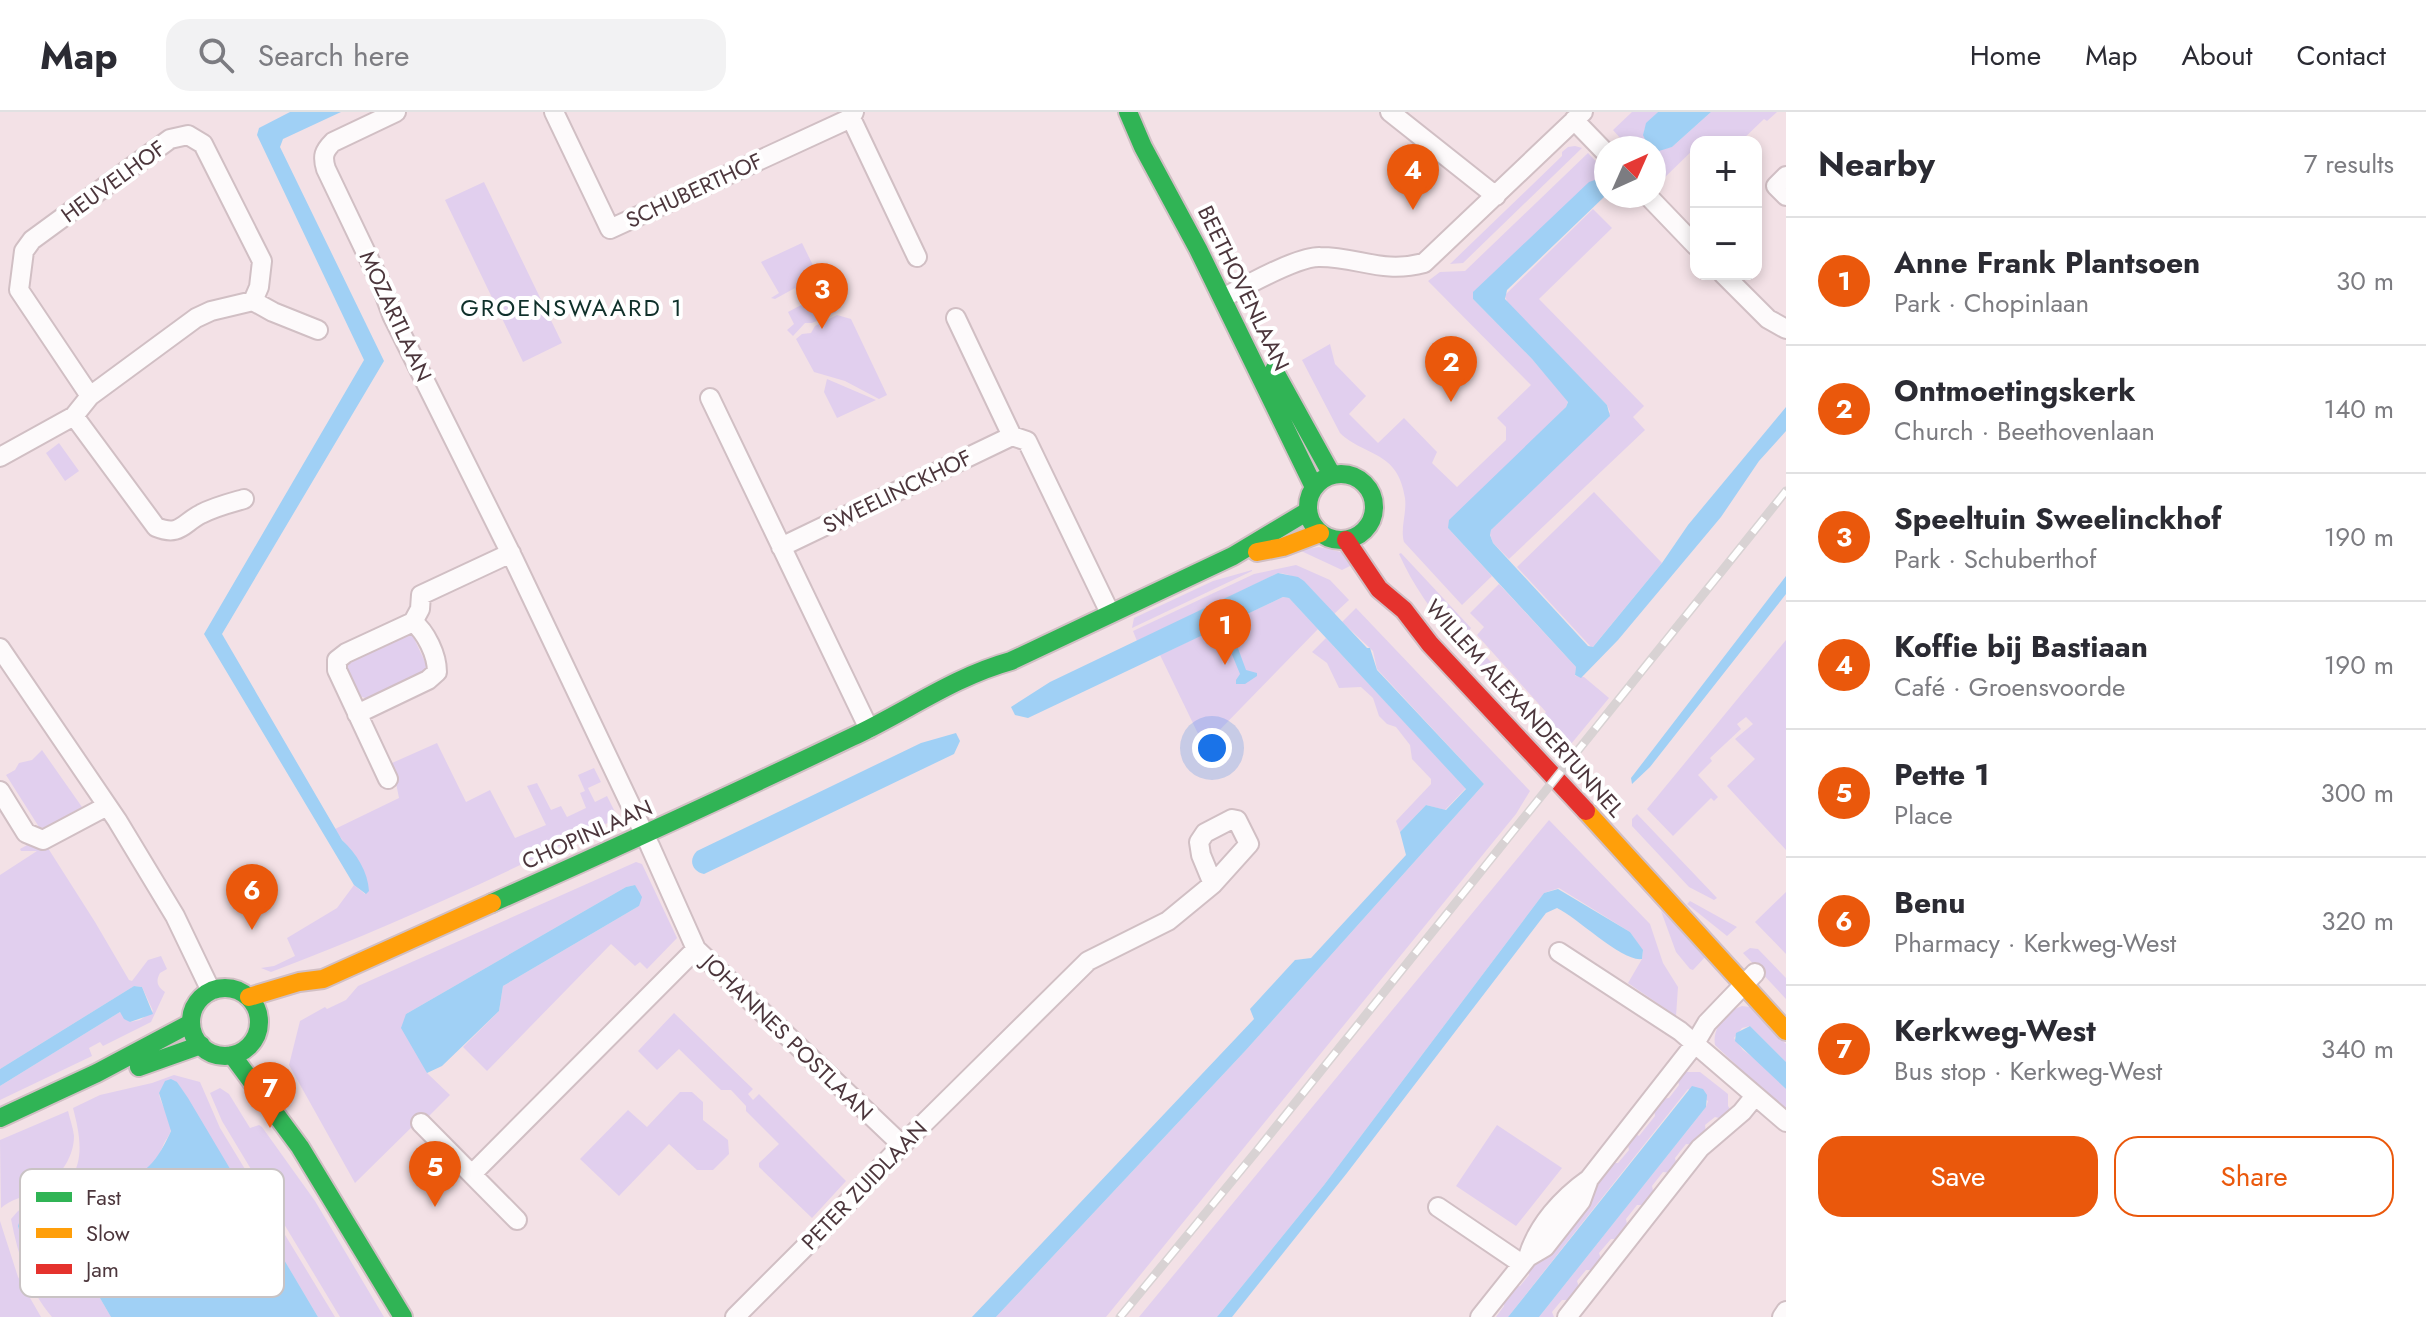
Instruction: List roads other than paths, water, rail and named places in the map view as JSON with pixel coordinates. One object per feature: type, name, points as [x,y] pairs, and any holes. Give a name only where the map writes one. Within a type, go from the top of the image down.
[{"type":"main road","name":"BEETHOVENLAAN","points":[[1128,112],[1141,143],[1227,296],[1283,384],[1332,475]]},
{"type":"main road","name":"BEETHOVENLAAN","points":[[1140,112],[1314,487]]},
{"type":"main road","points":[[1332,475],[1354,476],[1370,490],[1374,511],[1372,542],[1330,539],[1312,523],[1308,511],[1309,498],[1314,487],[1332,475]]},
{"type":"main road","name":"CHOPINLAAN","points":[[249,997],[299,982],[323,979],[645,835],[869,729],[960,695],[991,679],[1011,661],[1233,556],[1308,511]]},
{"type":"main road","name":"CHOPINLAAN","points":[[1233,556],[1283,547],[1320,533]]},
{"type":"main road","name":"WILLEM ALEXANDERTUNNEL","points":[[1346,540],[1379,589],[1404,610],[1430,644],[1672,903],[1690,927],[1749,979]]},
{"type":"main road","name":"WILLEM ALEXANDERTUNNEL","points":[[1372,542],[1404,610]]},
{"type":"main road","name":"CHOPINLAAN","points":[[291,1003],[323,979]]},
{"type":"main road","points":[[1749,979],[1786,1006]]},
{"type":"main road","points":[[1749,979],[1786,1031]]},
{"type":"main road","points":[[231,988],[249,997],[266,1017],[250,1046],[232,1055],[215,1054],[201,1045],[191,1023],[194,1008],[204,995],[231,988]]},
{"type":"main road","points":[[0,1118],[85,1080],[191,1023]]},
{"type":"main road","points":[[85,1080],[122,1072],[201,1045]]},
{"type":"main road","points":[[250,1046],[282,1102],[300,1147]]},
{"type":"main road","points":[[232,1055],[300,1147],[403,1317]]},
{"type":"street","name":"MOZARTLAAN","points":[[396,112],[333,142],[325,150],[323,158],[392,315],[511,553],[645,835]]},
{"type":"street","name":"SCHUBERTHOF","points":[[554,112],[610,229],[852,115],[917,257]]},
{"type":"street","points":[[1390,112],[1496,196]]},
{"type":"street","points":[[1227,296],[1294,263],[1316,256],[1402,269],[1424,263],[1579,116],[1594,137]]},
{"type":"street","name":"HEUVELHOF","points":[[90,396],[19,290],[24,251],[32,240],[170,139],[188,135],[203,144],[262,261],[259,287],[253,301]]},
{"type":"street","points":[[1786,176],[1776,186],[1786,196]]},
{"type":"street","points":[[1660,208],[1690,240]]},
{"type":"street","points":[[1729,280],[1768,319],[1786,329]]},
{"type":"street","points":[[0,457],[60,421],[74,416],[90,396],[196,318],[223,307],[253,301],[318,330]]},
{"type":"street","points":[[956,318],[1012,436],[1027,441],[1110,613]]},
{"type":"street","points":[[710,398],[869,729]]},
{"type":"street","points":[[74,416],[156,527],[167,532],[179,530],[200,514],[244,499]]},
{"type":"street","name":"SWEELINCKHOF","points":[[781,547],[1012,436]]},
{"type":"street","points":[[388,779],[337,670],[337,660],[413,622],[420,609],[421,595],[511,553]]},
{"type":"street","points":[[357,714],[428,680],[437,672],[437,662],[421,628],[413,622]]},
{"type":"street","points":[[0,648],[107,806],[175,916],[211,991]]},
{"type":"street","points":[[0,791],[26,833],[43,840],[107,806]]},
{"type":"street","name":"JOHANNES POSTLAAN","points":[[645,835],[696,949],[902,1145]]},
{"type":"street","name":"PETER ZUIDLAAN","points":[[735,1317],[902,1145],[1088,961],[1168,921],[1213,884]]},
{"type":"street","points":[[472,1174],[696,949]]},
{"type":"street","points":[[1559,952],[1680,1031],[1786,1122]]},
{"type":"street","points":[[1480,1317],[1525,1261],[1533,1238],[1570,1193],[1589,1179],[1694,1045],[1707,1023],[1749,979]]},
{"type":"street","points":[[1567,1317],[1700,1148],[1742,1112],[1755,1096]]},
{"type":"street","points":[[421,1123],[517,1220]]},
{"type":"street","points":[[1438,1207],[1525,1261]]},
{"type":"street","points":[[1782,1317],[1786,1311]]},
{"type":"water","points":[[290,112],[341,112],[283,139],[280,147],[384,361],[222,634],[342,840],[361,864],[368,884],[366,894],[354,885],[204,634],[364,360],[257,135],[259,128]]},
{"type":"water","points":[[1658,112],[1711,112],[1666,149],[1666,136],[1643,136],[1646,123]]},
{"type":"water","points":[[1594,180],[1594,207],[1507,290],[1505,299],[1607,405],[1610,416],[1491,530],[1493,543],[1588,646],[1593,647],[1662,563],[1688,525],[1786,407],[1786,431],[1759,461],[1721,517],[1618,640],[1581,678],[1575,675],[1576,667],[1448,528],[1449,520],[1568,402],[1532,359],[1473,299],[1473,292]]},
{"type":"water","points":[[1278,573],[1304,581],[1370,648],[1377,670],[1484,784],[1246,1050],[996,1317],[972,1317],[1254,1019],[1250,1009],[1295,960],[1311,958],[1406,855],[1400,832],[1426,805],[1446,810],[1466,789],[1289,598],[1283,597],[1028,718],[1015,715],[1011,707],[1050,682]]},
{"type":"water","points":[[1786,576],[1786,594],[1650,767],[1632,784],[1631,778]]},
{"type":"water","points":[[1226,630],[1232,632],[1246,670],[1257,673],[1245,684],[1236,684],[1240,674],[1224,635]]},
{"type":"water","points":[[956,733],[960,741],[954,754],[704,874],[694,868],[692,861],[697,851],[921,743]]},
{"type":"water","points":[[635,885],[642,897],[639,906],[503,986],[499,1011],[442,1066],[427,1073],[401,1028],[406,1014],[626,887]]},
{"type":"water","points":[[1558,889],[1630,932],[1643,950],[1642,959],[1623,954],[1557,908],[1546,913],[1347,1173],[1232,1317],[1217,1317],[1324,1185],[1544,893]]},
{"type":"water","points":[[134,986],[142,987],[153,1014],[130,1022],[120,1012],[0,1086],[0,1069]]},
{"type":"water","points":[[1750,1026],[1786,1062],[1786,1089],[1735,1041],[1736,1033]]},
{"type":"water","points":[[171,1079],[177,1082],[230,1169],[146,1169],[171,1131],[159,1093],[165,1081]]},
{"type":"water","points":[[1692,1086],[1703,1089],[1707,1095],[1706,1107],[1539,1317],[1508,1317]]},
{"type":"water","points":[[284,1260],[318,1317],[111,1317],[99,1297],[284,1297]]},
{"type":"railway","points":[[1120,1317],[1786,491]]},
{"type":"place","name":"Koffie bij Bastiaan","points":[[1413,210]]},
{"type":"place","name":"Speeltuin Sweelinckhof","points":[[822,329]]},
{"type":"place","name":"Ontmoetingskerk","points":[[1451,402]]},
{"type":"place","name":"Anne Frank Plantsoen","points":[[1225,665]]},
{"type":"place","name":"Benu","points":[[252,930]]},
{"type":"place","name":"Kerkweg-West","points":[[270,1128]]},
{"type":"place","name":"Pette 1","points":[[435,1207]]},
{"type":"district","name":"GROENSWAARD 1","points":[[572,308]]}]
